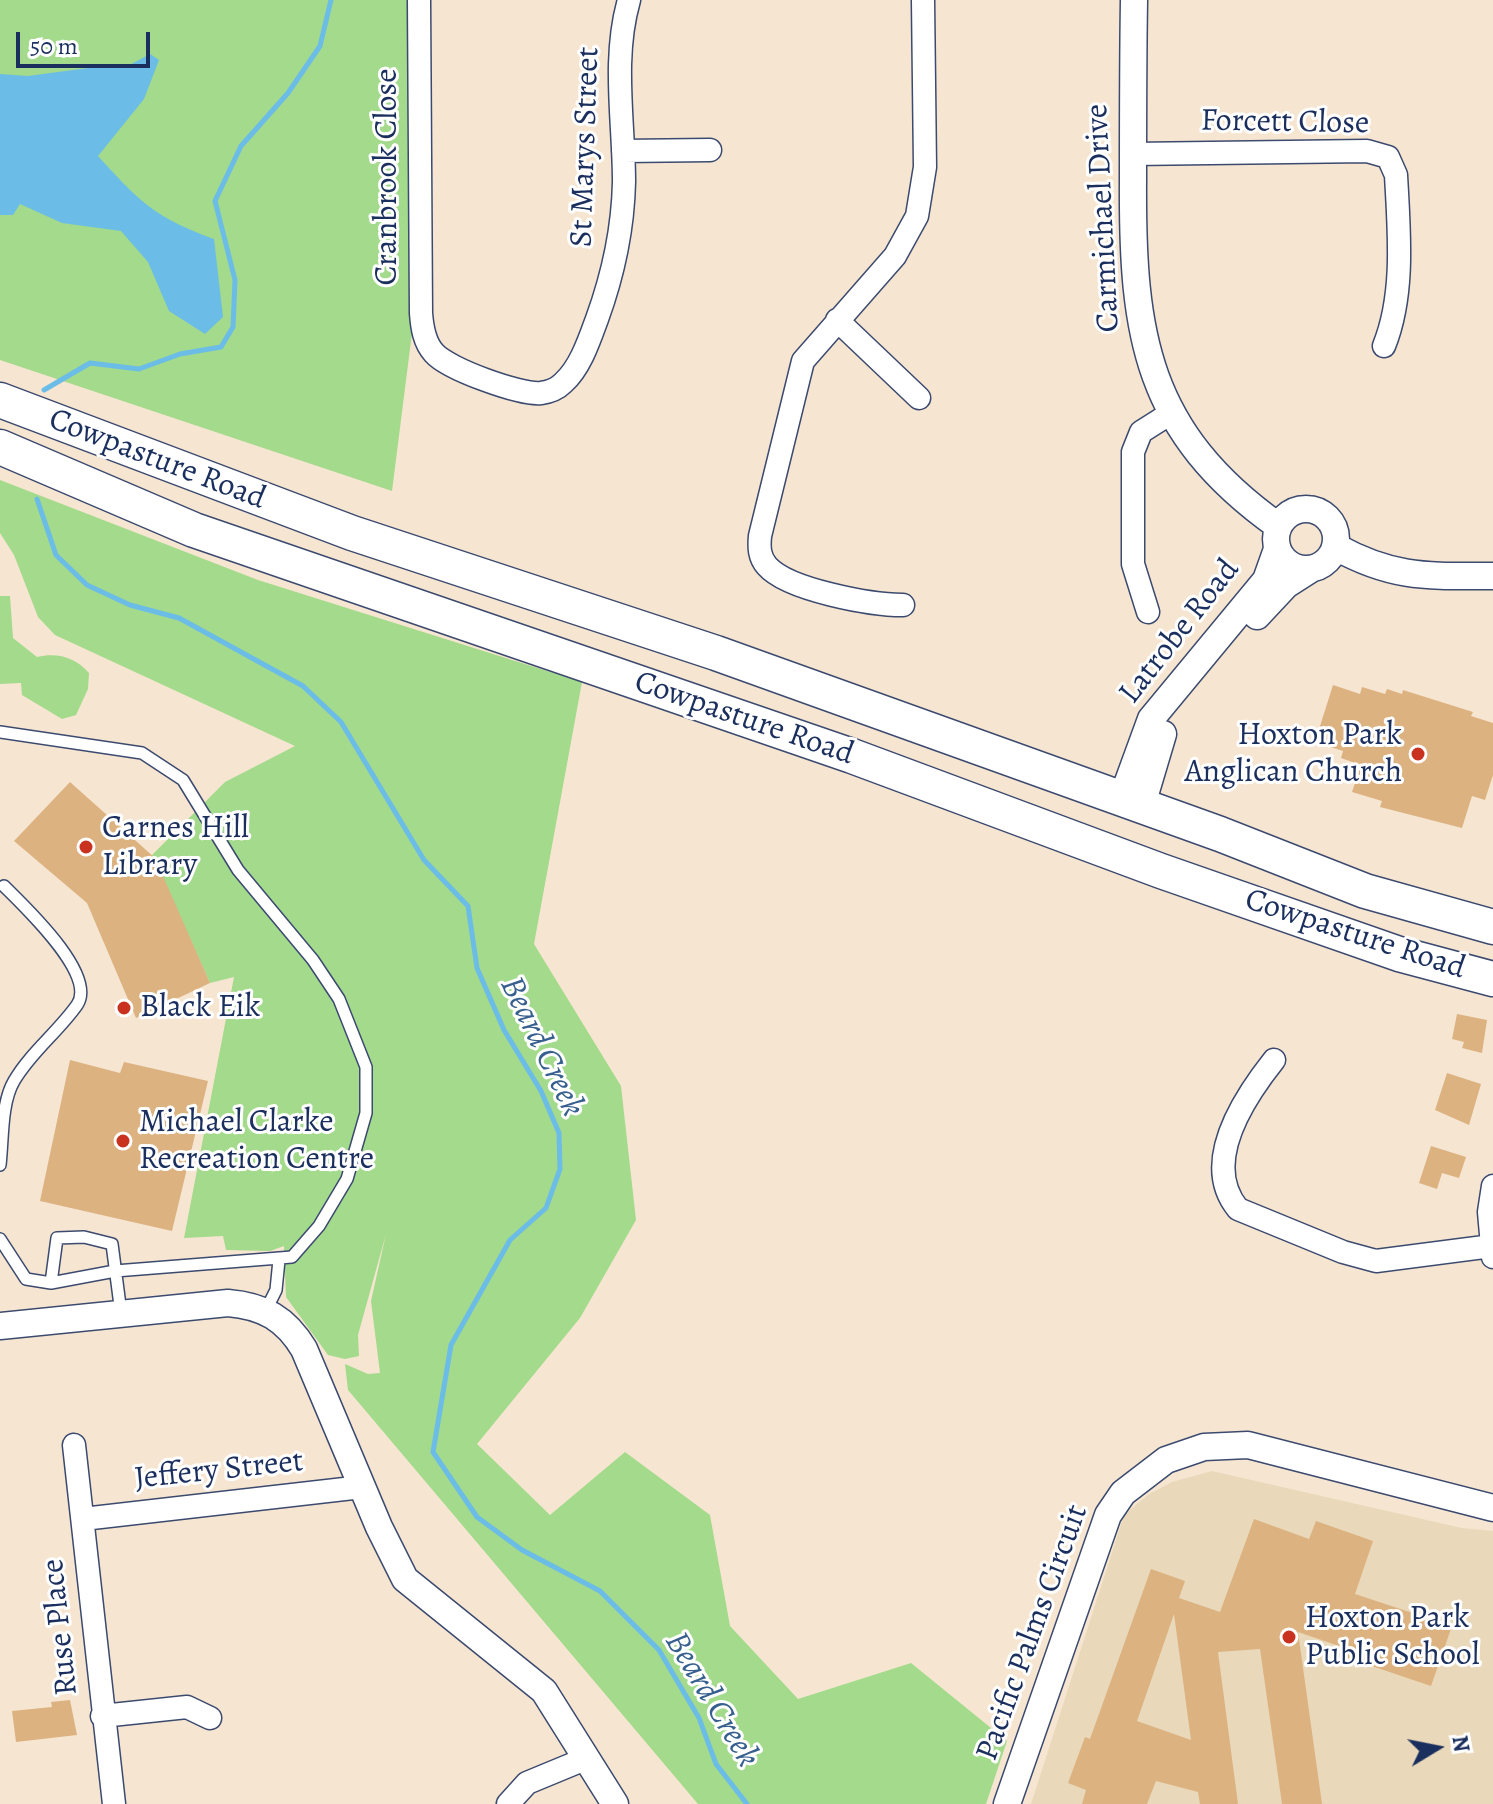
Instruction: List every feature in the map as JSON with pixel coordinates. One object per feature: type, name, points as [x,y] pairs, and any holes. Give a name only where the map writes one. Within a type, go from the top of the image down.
[{"type":"main road","name":"Cowpasture Road","points":[[0,400],[352,533],[716,653],[1220,834],[1365,891],[1493,927]]},
{"type":"main road","name":"Cowpasture Road","points":[[8,454],[194,530],[852,756],[1161,871],[1399,954],[1493,979]]},
{"type":"street","name":"Cranbrook Close","points":[[419,0],[421,313],[426,339],[433,352]]},
{"type":"street","name":"St Marys Street","points":[[433,352],[458,368],[530,393],[542,393],[562,385],[582,355],[611,278],[623,207],[620,57],[629,0]]},
{"type":"street","points":[[903,605],[856,602],[784,576],[767,566],[759,550],[797,375],[810,350],[895,256],[917,216],[925,167],[923,0]]},
{"type":"street","name":"Carmichael Drive","points":[[1134,0],[1131,205],[1139,324],[1146,352],[1171,413],[1208,467],[1278,538]]},
{"type":"street","points":[[623,151],[710,150]]},
{"type":"street","name":"Forcett Close","points":[[1132,154],[1367,151],[1388,157],[1396,175],[1397,299],[1394,320],[1384,346]]},
{"type":"street","points":[[837,320],[919,398]]},
{"type":"street","points":[[1148,612],[1133,564],[1133,452],[1141,432],[1171,413]]},
{"type":"street","points":[[1299,509],[1317,510],[1331,521],[1336,547],[1327,562],[1311,569],[1287,563],[1278,538],[1299,509]]},
{"type":"street","name":"Latrobe Road","points":[[1131,804],[1151,719],[1266,580],[1278,538]]},
{"type":"street","points":[[1336,547],[1368,565],[1415,577],[1493,576]]},
{"type":"street","name":"Latrobe Road","points":[[1131,804],[1173,717],[1265,605],[1286,585],[1311,569]]},
{"type":"street","points":[[1274,1060],[1247,1094],[1225,1154],[1221,1178],[1227,1195],[1238,1209],[1328,1246],[1376,1261],[1492,1251],[1489,1212],[1493,1186]]},
{"type":"street","points":[[0,1326],[228,1303],[249,1305],[290,1327],[304,1349],[405,1579],[544,1691],[615,1804]]},
{"type":"street","name":"Ruse Place","points":[[74,1445],[114,1804]]},
{"type":"street","name":"Pacific Palms Circuit","points":[[1007,1804],[1108,1515],[1123,1493],[1142,1475],[1166,1460],[1204,1447],[1248,1445],[1493,1508]]},
{"type":"street","name":"Jeffery Street","points":[[83,1519],[362,1487]]},
{"type":"street","points":[[102,1716],[187,1707],[210,1718]]},
{"type":"street","points":[[508,1804],[527,1783],[585,1759]]},
{"type":"lane","points":[[0,732],[142,753],[183,780],[238,870],[313,960],[339,999],[366,1067],[366,1113],[347,1179],[319,1226],[292,1257],[115,1271],[51,1283],[26,1279],[0,1239]]},
{"type":"lane","points":[[0,1165],[12,1083],[42,1042],[79,1003],[81,988],[57,939],[4,886]]},
{"type":"lane","points":[[51,1283],[57,1238],[84,1237],[112,1244],[121,1314]]},
{"type":"lane","points":[[265,1312],[276,1290],[279,1260]]},
{"type":"shaded area","name":"Hoxton Park Public School","points":[[1212,1471],[1462,1528],[1493,1531],[1493,1804],[1031,1804],[1124,1515],[1149,1494],[1172,1482]]},
{"type":"green space","points":[[0,0],[411,0],[412,333],[392,491],[0,360]]},
{"type":"green space","points":[[0,480],[258,580],[582,682],[534,944],[621,1086],[636,1220],[580,1318],[477,1444],[550,1515],[625,1452],[710,1515],[730,1626],[798,1699],[911,1663],[1007,1741],[986,1804],[698,1804],[348,1390],[345,1364],[368,1374],[380,1373],[371,1301],[386,1234],[358,1335],[359,1356],[345,1359],[328,1355],[286,1297],[284,1246],[270,1251],[226,1250],[223,1236],[184,1238],[234,977],[210,983],[152,855],[225,782],[295,746],[55,635],[38,617],[14,555],[0,533]]},
{"type":"green space","points":[[0,596],[10,596],[13,638],[37,657],[65,657],[89,673],[88,689],[76,715],[62,719],[22,695],[21,683],[0,684]]},
{"type":"water","points":[[150,54],[159,60],[144,99],[98,156],[149,206],[176,223],[214,239],[223,317],[205,334],[169,311],[148,262],[121,231],[62,223],[20,204],[13,215],[0,215],[0,74],[28,76],[88,68],[126,67]]},
{"type":"building","name":"Hoxton Park Anglican Church","points":[[1333,685],[1360,694],[1362,687],[1385,694],[1387,689],[1402,694],[1403,690],[1473,712],[1471,716],[1493,723],[1493,775],[1485,800],[1472,796],[1462,828],[1380,807],[1382,801],[1352,792],[1361,765],[1341,758],[1343,751],[1315,742]]},
{"type":"building","points":[[70,782],[155,858],[210,983],[136,1018],[87,903],[14,841]]},
{"type":"building","points":[[1457,1014],[1487,1020],[1482,1053],[1462,1048],[1464,1042],[1452,1039]]},
{"type":"building","name":"Michael Clarke Recreation Centre","points":[[70,1060],[120,1073],[124,1062],[208,1081],[172,1231],[40,1201]]},
{"type":"building","points":[[1447,1073],[1481,1084],[1469,1125],[1435,1110]]},
{"type":"building","points":[[1431,1146],[1466,1157],[1459,1178],[1442,1173],[1437,1189],[1419,1183]]},
{"type":"building","points":[[1254,1519],[1309,1539],[1316,1521],[1373,1541],[1355,1594],[1452,1626],[1431,1686],[1339,1655],[1342,1647],[1298,1632],[1322,1804],[1282,1804],[1260,1649],[1218,1652],[1238,1804],[1200,1804],[1198,1792],[1156,1781],[1147,1804],[1082,1804],[1086,1790],[1068,1783],[1085,1737],[1090,1739],[1151,1569],[1185,1581],[1179,1598],[1220,1612]],"holes":[[[1174,1614],[1191,1740],[1137,1721]]]},
{"type":"building","points":[[70,1700],[77,1735],[16,1742],[12,1711],[52,1707],[51,1702]]},
{"type":"waterway","name":"Beard Creek","points":[[44,390],[90,363],[139,369],[180,354],[221,347],[233,327],[235,280],[215,201],[241,146],[288,93],[320,46],[331,0]]},
{"type":"waterway","name":"Beard Creek","points":[[37,499],[56,555],[87,585],[130,605],[179,618],[303,686],[341,722],[424,860],[468,906],[477,968],[504,1030],[541,1091],[559,1133],[560,1169],[546,1208],[510,1240],[451,1345],[433,1452],[477,1517],[522,1550],[600,1591],[659,1650],[699,1718],[716,1764],[747,1804]]},
{"type":"place","name":"Hoxton Park Anglican Church","points":[[1418,754]]},
{"type":"place","name":"Carnes Hill Library","points":[[86,847]]},
{"type":"place","name":"Black Eik","points":[[124,1008]]},
{"type":"place","name":"Michael Clarke Recreation Centre","points":[[123,1141]]},
{"type":"place","name":"Hoxton Park Public School","points":[[1289,1637]]}]
